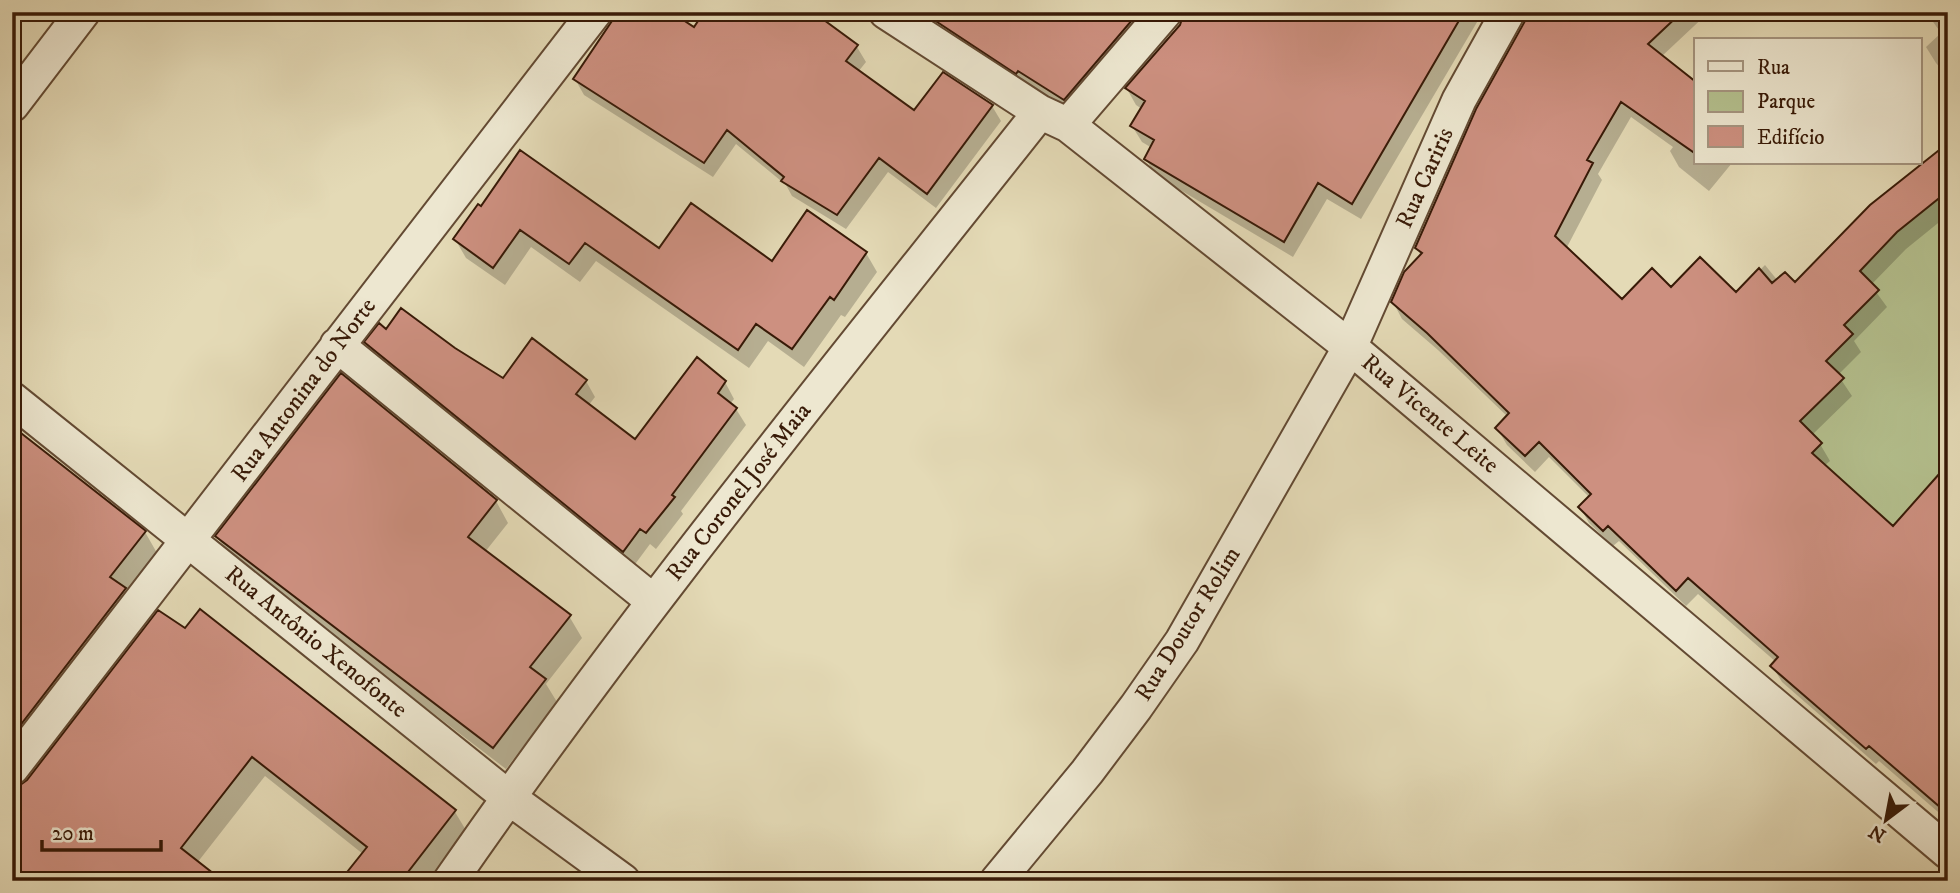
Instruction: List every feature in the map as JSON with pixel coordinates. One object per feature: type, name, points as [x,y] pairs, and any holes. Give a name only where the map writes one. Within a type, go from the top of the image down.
[{"type":"street","points":[[12,105],[83,12]]},
{"type":"street","name":"Rua Antonina do Norte","points":[[12,768],[595,12]]},
{"type":"street","name":"Rua Vicente Leite","points":[[886,12],[1054,119],[1350,347],[1948,852]]},
{"type":"street","name":"Rua Coronel José Maia","points":[[450,881],[508,797],[653,601],[1054,119],[1165,12]]},
{"type":"street","name":"Rua Cariris","points":[[1350,347],[1459,100],[1508,12]]},
{"type":"street","points":[[337,345],[653,601]]},
{"type":"street","name":"Rua Doutor Rolim","points":[[996,881],[1087,772],[1182,641],[1350,347]]},
{"type":"street","name":"Rua Antônio Xenofonte","points":[[12,399],[508,797],[623,881]]},
{"type":"green space","points":[[1948,180],[1948,639],[1827,513],[1758,370]]},
{"type":"building","points":[[618,12],[671,12],[694,27],[704,12],[813,12],[858,45],[846,61],[914,110],[943,72],[993,105],[927,194],[879,158],[837,215],[781,181],[784,177],[727,130],[704,163],[573,79]]},
{"type":"building","points":[[922,12],[1139,12],[1064,100],[1018,71],[1016,74]]},
{"type":"building","points":[[1184,12],[1464,12],[1352,204],[1318,183],[1284,242],[1144,159],[1154,140],[1130,126],[1145,101],[1125,88],[1180,25]]},
{"type":"building","points":[[1527,12],[1682,12],[1648,44],[1694,80],[1694,153],[1621,102],[1587,160],[1593,163],[1555,236],[1622,299],[1652,268],[1671,287],[1700,257],[1736,292],[1759,268],[1772,283],[1785,272],[1795,282],[1870,205],[1948,143],[1948,191],[1897,232],[1860,271],[1879,290],[1844,325],[1853,334],[1826,361],[1844,378],[1800,421],[1822,443],[1812,453],[1893,526],[1948,464],[1948,814],[1869,746],[1866,749],[1770,666],[1778,657],[1688,578],[1676,591],[1608,526],[1603,531],[1578,507],[1591,494],[1539,442],[1525,456],[1495,428],[1509,413],[1391,302],[1404,272],[1422,253],[1415,248],[1476,109],[1525,21]]},
{"type":"building","points":[[520,150],[659,248],[691,203],[772,261],[807,210],[867,252],[834,300],[830,297],[792,349],[756,324],[738,350],[585,243],[569,264],[520,230],[493,268],[453,239],[478,204],[481,206]]},
{"type":"building","points":[[401,308],[455,348],[503,378],[532,338],[587,380],[576,394],[635,439],[697,357],[726,381],[718,393],[737,408],[672,495],[675,497],[646,533],[640,529],[623,552],[364,342],[379,323],[386,329]]},
{"type":"building","points":[[341,373],[497,500],[468,537],[571,615],[530,667],[546,679],[493,748],[215,536]]},
{"type":"building","points":[[12,426],[146,531],[110,577],[126,588],[12,736]]},
{"type":"building","points":[[200,609],[456,810],[401,881],[340,881],[367,847],[252,757],[181,848],[223,881],[12,881],[12,787],[27,780],[158,610],[185,628]]}]
